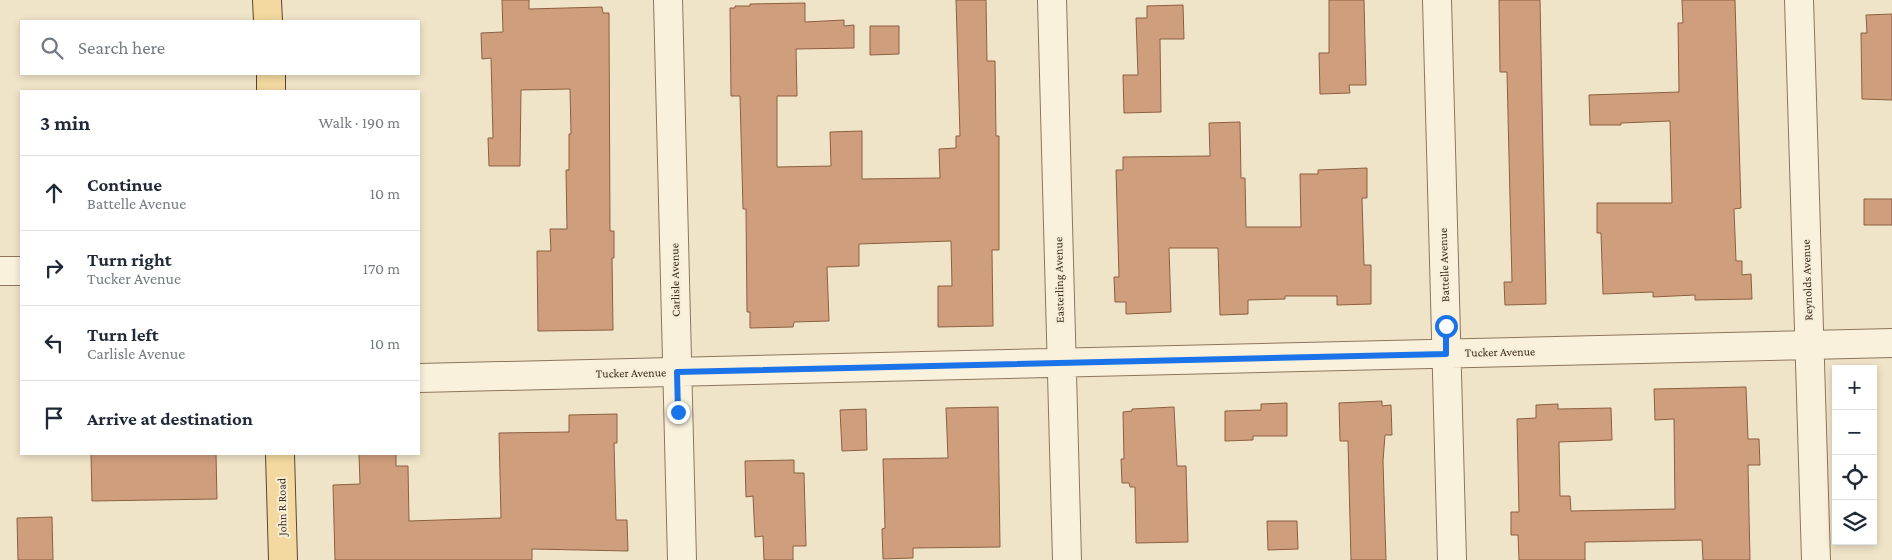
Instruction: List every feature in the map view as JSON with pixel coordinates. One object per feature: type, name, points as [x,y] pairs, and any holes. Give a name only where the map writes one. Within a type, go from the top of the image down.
[{"type":"main road","points":[[267,0],[268,20]]},
{"type":"main road","points":[[270,75],[271,90]]},
{"type":"main road","name":"John R Road","points":[[280,455],[283,560]]},
{"type":"street","name":"Carlisle Avenue","points":[[668,0],[682,560]]},
{"type":"street","name":"Easterling Avenue","points":[[1052,0],[1067,560]]},
{"type":"street","name":"Battelle Avenue","points":[[1437,0],[1452,560]]},
{"type":"street","name":"Reynolds Avenue","points":[[1799,0],[1816,560]]},
{"type":"street","points":[[0,271],[20,270]]},
{"type":"street","name":"Tucker Avenue","points":[[420,378],[1892,343]]},
{"type":"building","points":[[502,0],[529,0],[529,9],[602,7],[603,13],[609,13],[610,231],[614,231],[614,258],[612,258],[613,330],[538,331],[537,251],[551,251],[550,229],[567,229],[566,170],[569,170],[569,134],[571,134],[570,89],[521,90],[520,166],[489,166],[488,138],[493,138],[491,58],[482,59],[481,33],[503,32]]},
{"type":"building","points":[[956,0],[986,0],[987,61],[995,61],[996,136],[999,136],[999,250],[992,250],[993,326],[938,327],[938,286],[952,286],[951,241],[859,244],[859,266],[827,267],[829,321],[794,322],[793,327],[750,328],[750,312],[747,312],[746,209],[743,209],[740,96],[731,96],[730,8],[750,6],[750,4],[805,3],[805,22],[844,20],[844,26],[854,25],[854,48],[796,49],[797,96],[777,96],[777,167],[831,166],[830,132],[862,131],[862,179],[940,178],[939,149],[956,148],[956,136],[960,136]]},
{"type":"building","points":[[1329,0],[1364,0],[1366,85],[1349,85],[1350,93],[1320,94],[1319,53],[1329,53]]},
{"type":"building","points":[[1499,0],[1540,0],[1546,304],[1505,305],[1504,282],[1512,282],[1507,72],[1500,72]]},
{"type":"building","points":[[1682,0],[1735,0],[1741,208],[1734,209],[1736,261],[1742,261],[1742,275],[1751,274],[1752,299],[1695,300],[1695,295],[1653,297],[1653,292],[1603,294],[1601,233],[1597,233],[1597,203],[1672,203],[1670,121],[1621,123],[1621,125],[1590,125],[1589,95],[1679,92],[1678,23],[1683,23]]},
{"type":"building","points":[[1183,5],[1184,39],[1160,39],[1161,112],[1124,113],[1123,75],[1138,75],[1136,18],[1147,18],[1147,6]]},
{"type":"building","points":[[1892,14],[1892,100],[1862,99],[1861,33],[1867,33],[1866,15]]},
{"type":"building","points":[[870,26],[899,26],[899,54],[870,55]]},
{"type":"building","points":[[1240,122],[1241,178],[1245,178],[1246,227],[1301,227],[1300,174],[1318,174],[1318,170],[1367,168],[1367,198],[1362,198],[1364,265],[1371,265],[1371,304],[1337,305],[1337,296],[1285,296],[1285,299],[1248,300],[1248,314],[1220,315],[1218,248],[1169,248],[1171,312],[1126,314],[1126,302],[1115,302],[1114,277],[1119,277],[1116,170],[1123,170],[1123,157],[1210,156],[1209,123]]},
{"type":"building","points":[[1864,199],[1892,199],[1892,225],[1864,225]]},
{"type":"building","points":[[1746,387],[1748,439],[1759,439],[1760,465],[1748,465],[1750,560],[1703,560],[1702,540],[1585,542],[1585,560],[1519,560],[1518,535],[1511,535],[1511,512],[1519,512],[1517,419],[1536,418],[1536,405],[1558,404],[1558,409],[1611,408],[1612,440],[1559,442],[1560,496],[1570,496],[1571,511],[1675,509],[1674,419],[1655,420],[1654,389]]},
{"type":"building","points":[[1382,401],[1382,406],[1391,405],[1392,435],[1385,435],[1383,461],[1386,560],[1351,560],[1348,441],[1340,441],[1339,403]]},
{"type":"building","points":[[1287,403],[1287,436],[1253,436],[1253,440],[1225,441],[1225,411],[1261,410],[1261,404]]},
{"type":"building","points":[[998,407],[1000,547],[913,548],[913,558],[883,559],[882,529],[885,528],[883,459],[948,458],[946,408]]},
{"type":"building","points":[[1174,407],[1177,466],[1186,466],[1188,542],[1136,543],[1135,487],[1130,487],[1129,483],[1122,483],[1121,459],[1124,459],[1123,412],[1132,411],[1132,409]]},
{"type":"building","points":[[866,409],[867,450],[842,451],[840,410]]},
{"type":"building","points":[[617,414],[617,443],[614,443],[616,520],[627,520],[628,551],[532,549],[532,560],[335,560],[333,485],[360,484],[359,455],[396,455],[396,466],[408,466],[409,521],[501,518],[499,433],[569,432],[569,415]]},
{"type":"building","points":[[91,455],[216,455],[217,499],[92,501]]},
{"type":"building","points":[[794,460],[794,473],[804,473],[806,546],[793,546],[793,560],[764,560],[763,536],[755,537],[753,496],[746,497],[745,461]]},
{"type":"building","points":[[52,517],[53,560],[18,560],[17,518]]},
{"type":"building","points":[[1267,521],[1297,521],[1298,549],[1268,550]]},
{"type":"route","points":[[678,412],[677,372],[1446,354],[1446,326]]}]
